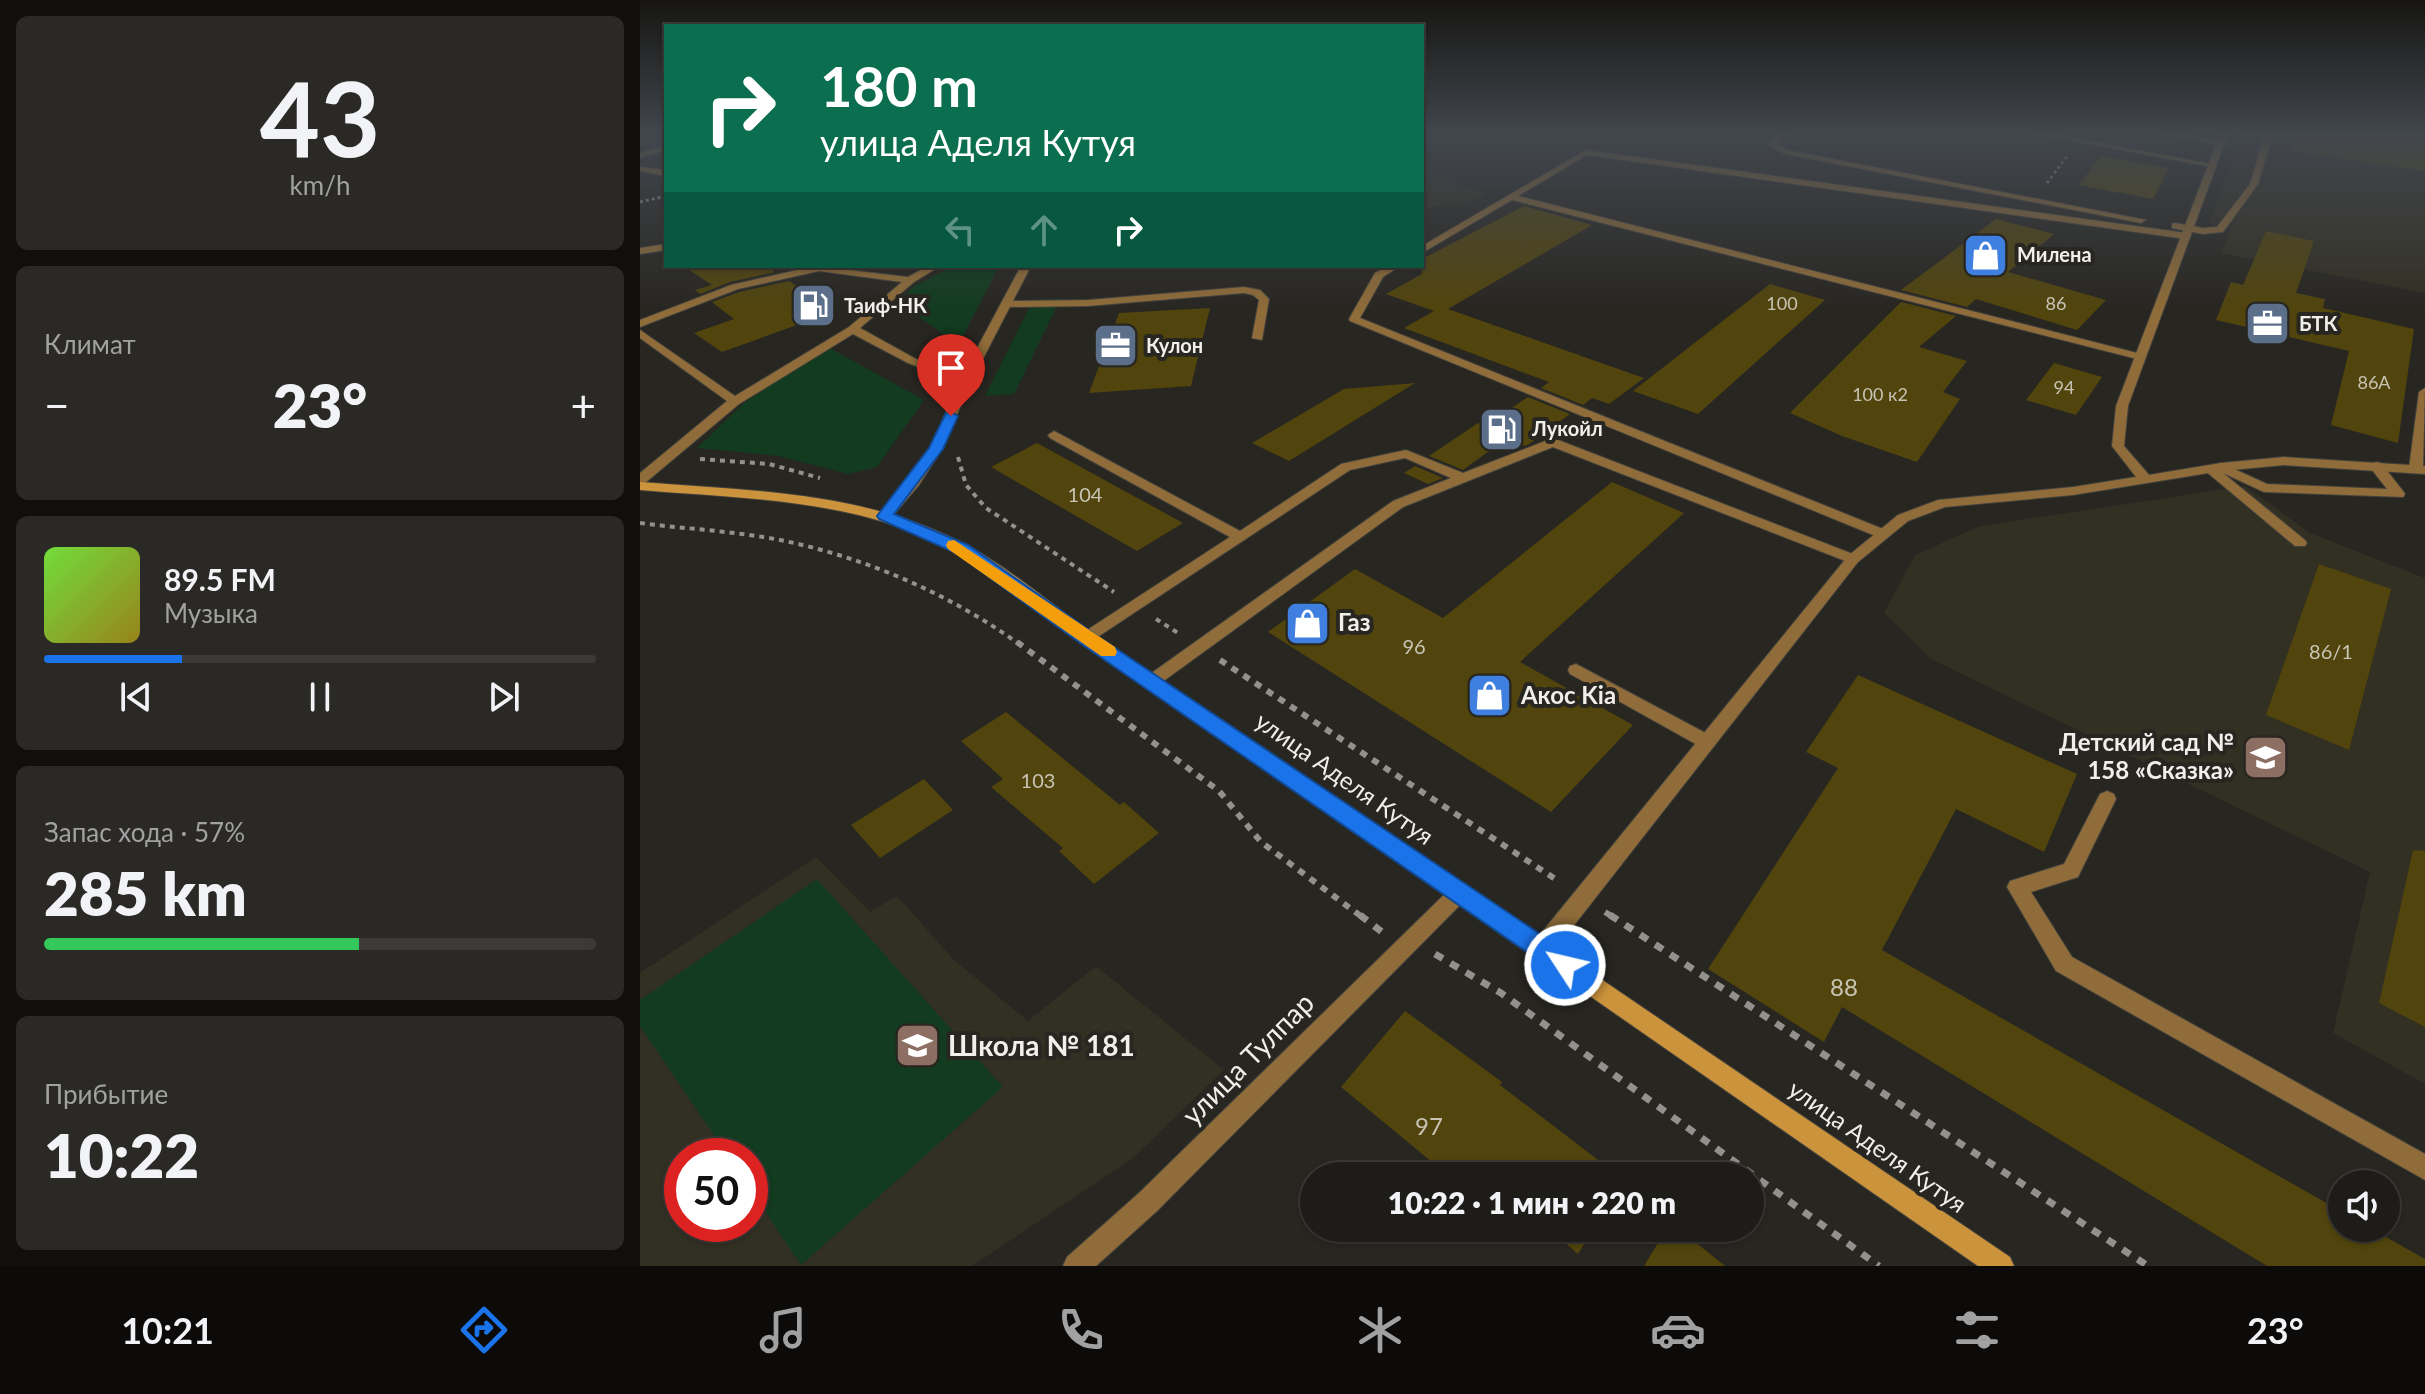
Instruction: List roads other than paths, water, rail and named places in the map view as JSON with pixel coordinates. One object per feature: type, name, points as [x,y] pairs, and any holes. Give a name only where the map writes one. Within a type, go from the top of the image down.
[{"type":"main road","name":"улица Аделя Кутуя","points":[[640,486],[803,501],[885,516],[962,549],[2001,1266]]},
{"type":"street","points":[[1424,249],[1518,193]]},
{"type":"street","points":[[1864,193],[2187,232],[2220,230],[2247,193]]},
{"type":"street","points":[[2003,193],[2187,232]]},
{"type":"street","points":[[2145,479],[2118,446],[2122,406],[2202,193]]},
{"type":"street","points":[[1511,197],[2141,357]]},
{"type":"street","points":[[640,251],[664,247]]},
{"type":"street","points":[[640,324],[735,287],[819,268],[910,280]]},
{"type":"street","points":[[640,480],[735,401],[853,329],[910,280],[931,268]]},
{"type":"street","points":[[885,516],[936,449],[966,380],[1025,268]]},
{"type":"street","points":[[1391,268],[1379,275],[1354,319],[1883,534]]},
{"type":"street","points":[[1007,304],[1088,303],[1244,290],[1256,292],[1264,299],[1258,338]]},
{"type":"street","points":[[853,329],[912,361],[966,380]]},
{"type":"street","points":[[640,333],[735,401]]},
{"type":"street","points":[[1542,949],[1853,559],[1903,518],[1943,503],[2073,491],[2215,468],[2284,461],[2420,469],[2425,392]]},
{"type":"street","points":[[1054,435],[1240,537]]},
{"type":"street","points":[[1152,681],[1398,504],[1553,442],[1853,559]]},
{"type":"street","points":[[1087,638],[1346,467],[1406,454],[1463,478]]},
{"type":"street","points":[[2215,468],[2264,488],[2398,494],[2376,466]]},
{"type":"street","points":[[2215,468],[2300,543]]},
{"type":"street","points":[[1576,670],[1707,742]]},
{"type":"street","points":[[2107,799],[2071,871],[2017,887],[2064,964],[2425,1168]]},
{"type":"street","name":"улица Тулпар","points":[[1076,1266],[1148,1202],[1460,892]]},
{"type":"place","name":"Милена","points":[[1986,255]]},
{"type":"place","name":"Таиф-НК","points":[[813,306]]},
{"type":"place","name":"БТК","points":[[2268,324]]},
{"type":"place","name":"Кулон","points":[[1115,346]]},
{"type":"place","name":"Лукойл","points":[[1501,429]]},
{"type":"place","name":"Газ","points":[[1307,623]]},
{"type":"place","name":"Акос Kia","points":[[1490,696]]},
{"type":"place","name":"Детский сад № 158 «Сказка»","points":[[2265,757]]},
{"type":"place","name":"Школа № 181","points":[[917,1046]]}]
